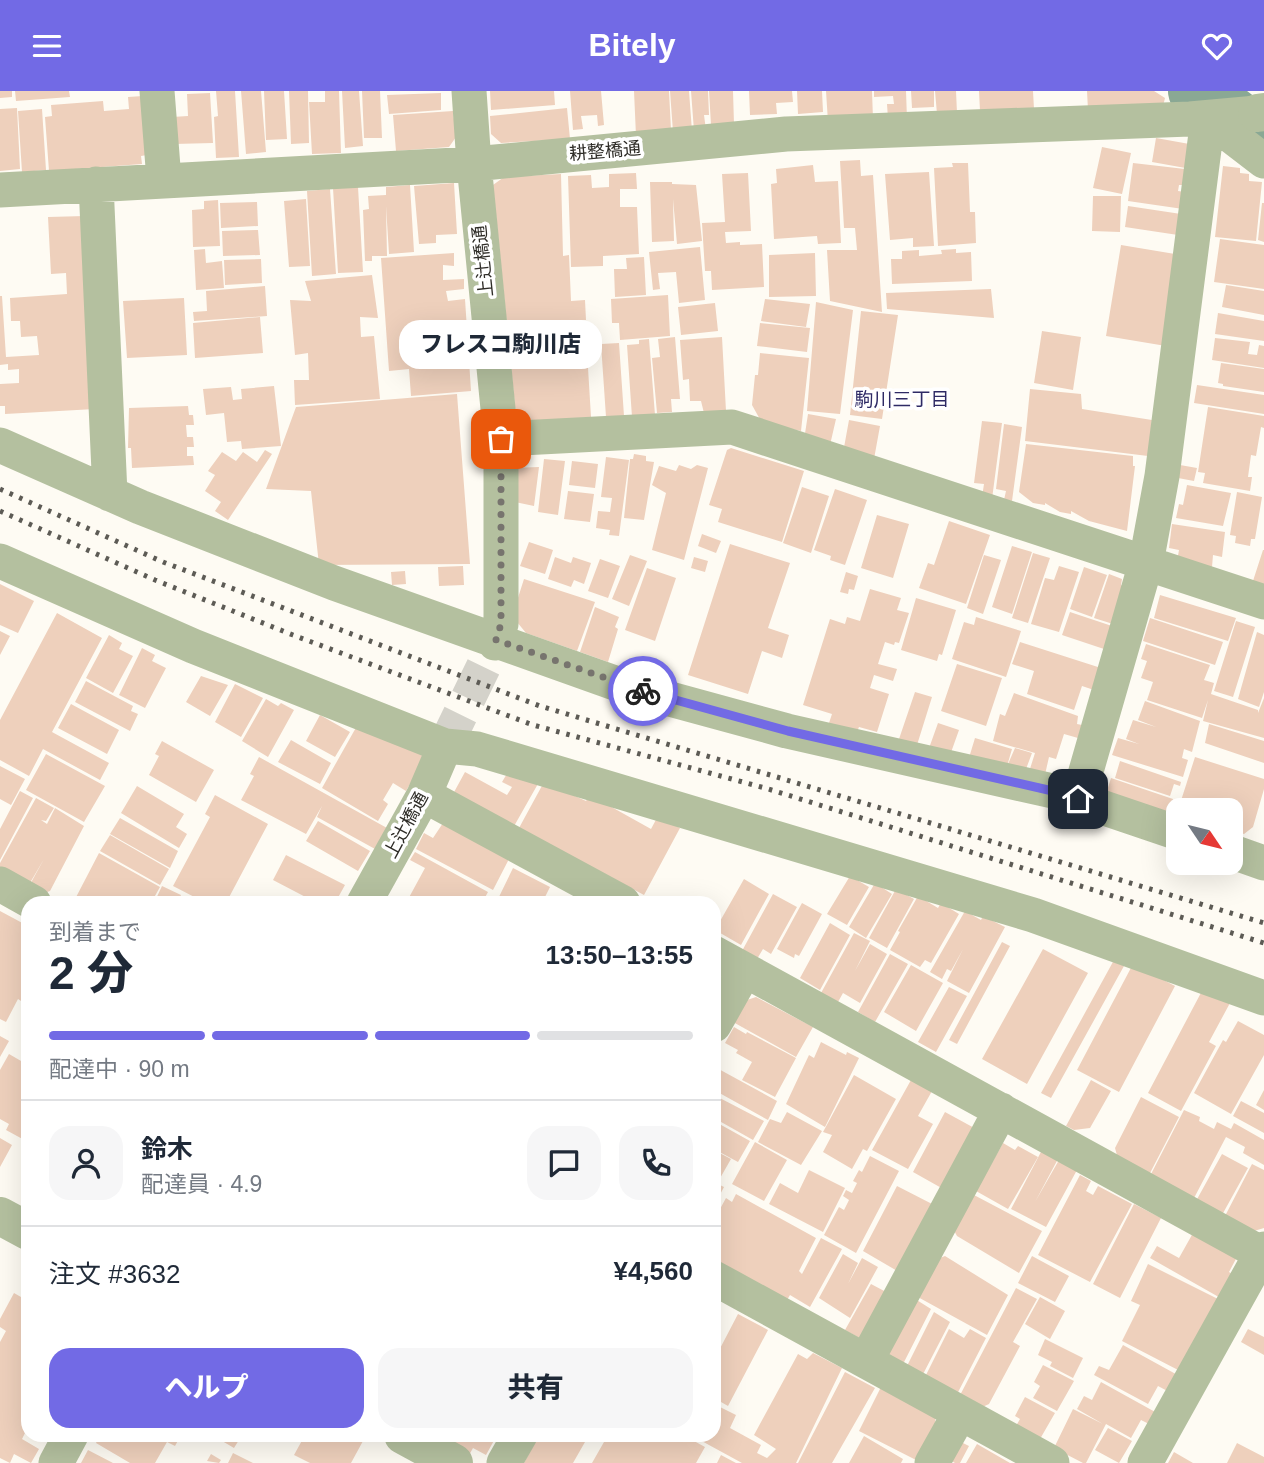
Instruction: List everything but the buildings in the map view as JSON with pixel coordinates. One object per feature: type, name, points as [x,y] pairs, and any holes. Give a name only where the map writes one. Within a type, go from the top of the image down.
[{"type":"street","points":[[157,91],[164,180]]},
{"type":"street","name":"上辻橋通","points":[[469,91],[501,439],[501,624],[495,642]]},
{"type":"street","name":"耕整橋通","points":[[0,190],[474,164],[786,134],[1209,117],[1260,112]]},
{"type":"street","points":[[1209,117],[1264,161]]},
{"type":"street","points":[[1078,799],[1146,562],[1162,476],[1209,117]]},
{"type":"street","points":[[96,184],[110,494]]},
{"type":"street","points":[[501,439],[732,427],[1264,602]]},
{"type":"street","points":[[0,445],[110,494],[334,583],[626,687],[788,731],[1057,792],[1166,829]]},
{"type":"street","points":[[0,561],[193,646],[446,746],[477,749],[1033,915],[1264,998]]},
{"type":"street","name":"上辻橋通","points":[[368,896],[424,795],[446,746]]},
{"type":"street","points":[[424,795],[610,896]]},
{"type":"street","points":[[0,884],[21,896]]},
{"type":"street","points":[[721,957],[1263,1252],[1145,1463]]},
{"type":"street","points":[[721,1013],[745,970]]},
{"type":"street","points":[[866,1361],[1000,1110]]},
{"type":"street","points":[[0,1216],[21,1227]]},
{"type":"street","points":[[721,1282],[1052,1463]]},
{"type":"street","points":[[932,1463],[960,1413]]},
{"type":"street","points":[[56,1463],[67,1442]]},
{"type":"street","points":[[416,1442],[454,1463]]},
{"type":"street","points":[[504,1463],[516,1442]]},
{"type":"waterway","points":[[1198,91],[1264,142]]},
{"type":"tunnel","points":[[445,746],[495,643]]},
{"type":"railway","points":[[0,489],[163,562],[540,706],[1264,923]]},
{"type":"railway","points":[[0,511],[155,580],[533,725],[765,788],[1264,943]]},
{"type":"way so far","points":[[501,439],[501,624],[496,640],[643,691]]},
{"type":"place","name":"フレスコ駒川店","points":[[501,439]]},
{"type":"district","name":"駒川三丁目","points":[[902,399]]},
{"type":"route","points":[[643,691],[788,731],[1078,799]]}]
